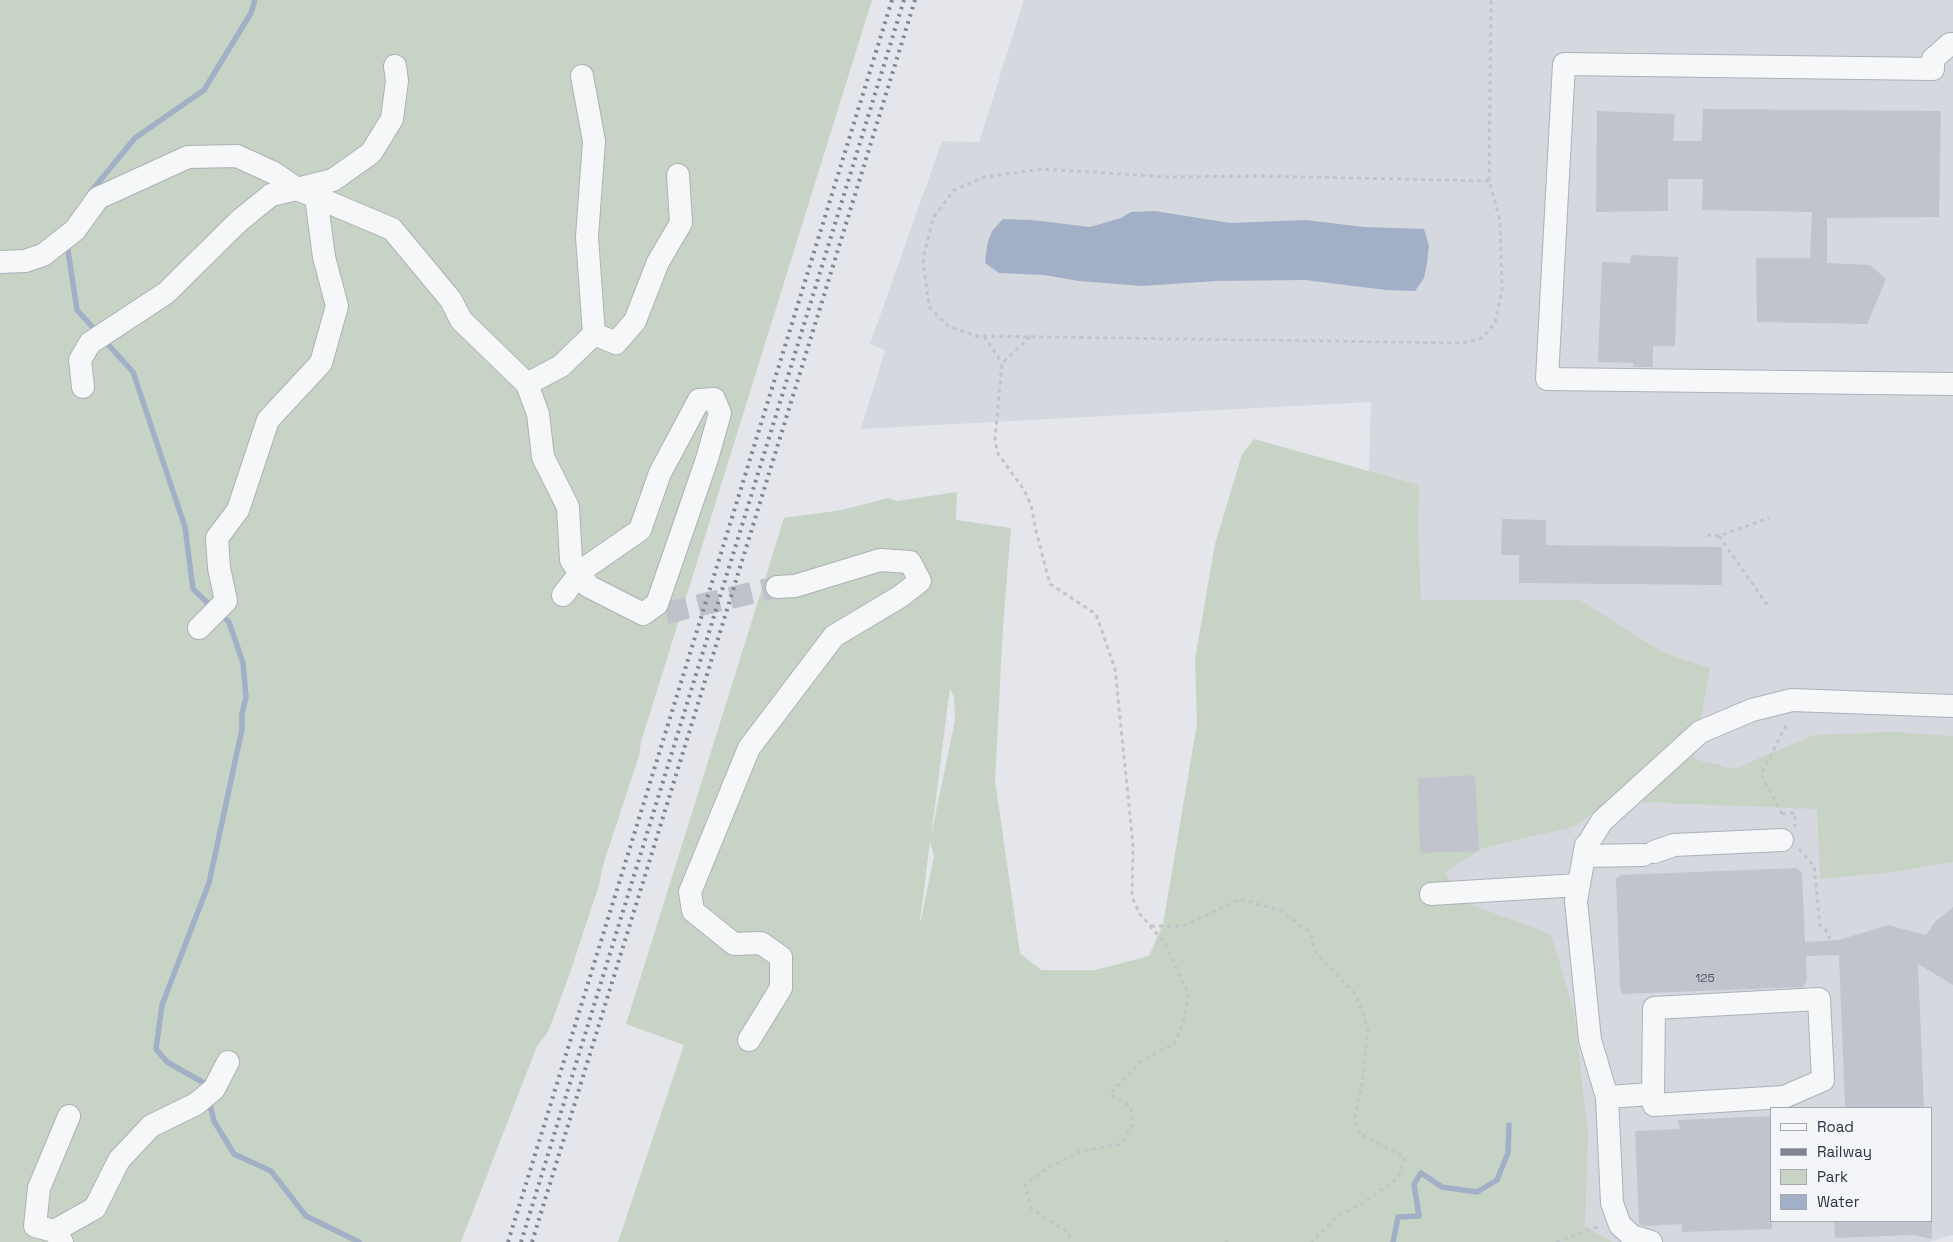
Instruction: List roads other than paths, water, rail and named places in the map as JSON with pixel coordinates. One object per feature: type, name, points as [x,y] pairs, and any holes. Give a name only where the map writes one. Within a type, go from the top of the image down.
[{"type":"lane","points":[[1953,44],[1950,44],[1933,59],[1933,69],[1564,64],[1547,379],[1953,384]]},
{"type":"lane","points":[[83,387],[80,360],[99,337],[166,293],[239,221],[271,195],[307,193],[333,180],[371,153],[392,119],[397,81],[396,66]]},
{"type":"lane","points":[[582,76],[594,141],[587,237],[594,334]]},
{"type":"lane","points":[[0,262],[25,261],[43,255],[75,230],[98,198],[188,157],[236,156],[274,174],[307,193],[392,229],[451,300],[461,320],[527,384],[538,414],[543,457],[568,507],[571,560],[588,586],[643,614],[666,613]]},
{"type":"lane","points":[[594,334],[616,343],[635,321],[658,262],[681,223],[678,175]]},
{"type":"lane","points":[[199,628],[226,601],[219,568],[218,538],[238,510],[268,420],[321,363],[337,306],[307,193]]},
{"type":"lane","points":[[527,384],[561,366],[594,334]]},
{"type":"lane","points":[[564,595],[585,568],[640,530],[660,473],[699,400],[714,399],[720,414],[707,459],[657,604],[643,614]]},
{"type":"lane","points":[[749,1040],[781,988],[781,957],[761,943],[734,944],[693,911],[690,892],[749,748],[834,636],[900,596],[920,581],[910,562],[880,560],[794,586],[778,588]]},
{"type":"lane","points":[[1651,1242],[1632,1236],[1620,1225],[1612,1203],[1607,1097],[1590,1040],[1576,901],[1587,846],[1602,821],[1700,732],[1752,710],[1792,700],[1953,706]]},
{"type":"lane","points":[[1587,846],[1649,853],[1674,845],[1791,839]]},
{"type":"lane","points":[[1431,894],[1578,885]]},
{"type":"lane","points":[[1819,999],[1823,1080],[1784,1098],[1654,1105],[1653,1094],[1654,1008],[1819,999]]},
{"type":"lane","points":[[69,1116],[39,1188],[34,1226],[58,1236],[95,1208],[118,1160],[151,1126],[196,1104],[214,1089],[228,1062]]},
{"type":"lane","points":[[1607,1097],[1653,1094]]},
{"type":"water","points":[[1155,211],[1230,223],[1306,220],[1364,227],[1424,229],[1429,246],[1424,278],[1415,291],[1386,290],[1305,280],[1216,281],[1142,286],[1079,281],[1044,275],[999,273],[985,263],[987,245],[992,231],[1003,219],[1032,220],[1090,227],[1121,218],[1131,212]]},
{"type":"waterway","points":[[89,194],[135,138],[204,90],[251,13],[255,0]]},
{"type":"waterway","points":[[67,244],[77,310],[97,332]]},
{"type":"waterway","points":[[103,339],[133,372],[185,527],[193,589],[213,608]]},
{"type":"waterway","points":[[206,1089],[204,1083],[167,1062],[156,1049],[162,1005],[209,883],[242,729],[242,714],[246,697],[243,663],[229,622],[220,614]]},
{"type":"waterway","points":[[209,1101],[214,1121],[234,1154],[271,1171],[306,1216],[359,1242]]},
{"type":"waterway","points":[[1393,1242],[1398,1217],[1419,1216],[1414,1184],[1421,1173],[1442,1187],[1477,1192],[1497,1180],[1508,1153],[1509,1125]]},
{"type":"tunnel","points":[[666,613],[777,587]]},
{"type":"railway","points":[[508,1242],[892,0]]},
{"type":"railway","points":[[521,1242],[904,0]]},
{"type":"railway","points":[[532,1242],[915,0]]}]
